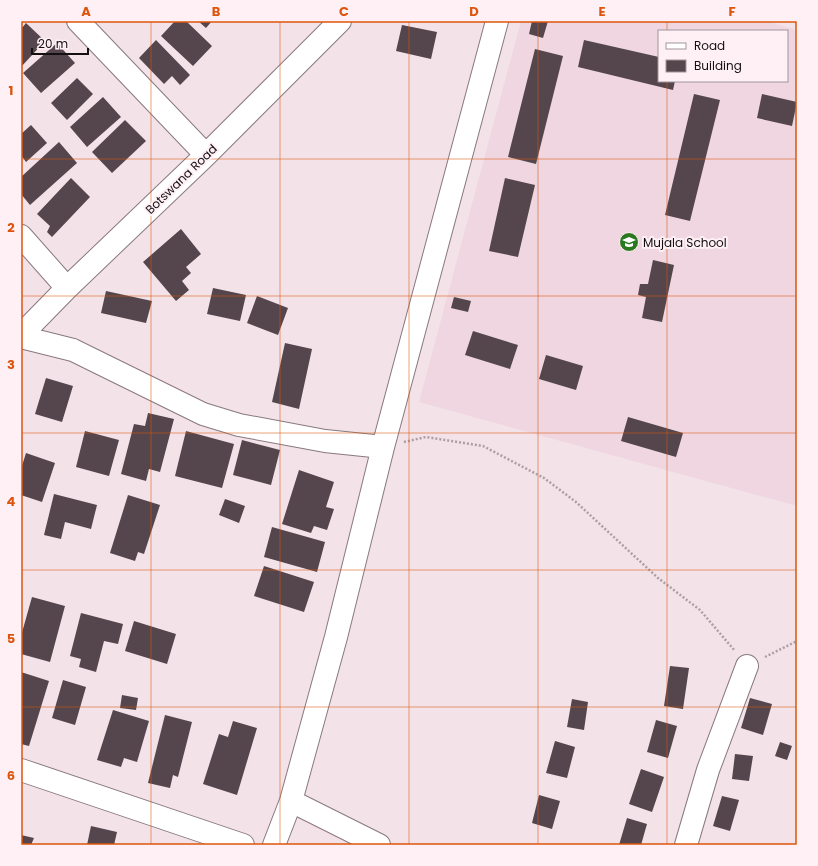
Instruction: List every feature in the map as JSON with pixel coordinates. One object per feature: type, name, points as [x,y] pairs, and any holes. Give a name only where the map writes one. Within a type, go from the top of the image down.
[{"type":"street","points":[[78,21],[206,155]]},
{"type":"street","name":"Botswana Road","points":[[21,336],[67,288],[206,155],[340,21]]},
{"type":"street","points":[[274,845],[291,801],[336,637],[382,447],[497,21]]},
{"type":"street","points":[[21,236],[67,288]]},
{"type":"street","points":[[21,336],[73,350],[203,414],[239,425],[325,441],[382,447]]},
{"type":"street","points":[[686,845],[708,770],[747,666]]},
{"type":"street","points":[[21,770],[244,845]]},
{"type":"street","points":[[291,801],[379,845]]},
{"type":"path","points":[[382,447],[426,437],[483,446],[544,478],[576,502],[658,578],[700,610],[747,666],[797,641]]},
{"type":"shaded area","name":"Mujala School","points":[[521,21],[765,21],[797,30],[797,506],[419,402]]},
{"type":"building","points":[[175,21],[186,21],[212,46],[193,66],[161,36]]},
{"type":"building","points":[[198,21],[212,21],[206,28]]},
{"type":"building","points":[[532,21],[548,21],[543,38],[529,34]]},
{"type":"building","points":[[26,23],[45,41],[21,67],[21,29]]},
{"type":"building","points":[[402,25],[437,32],[431,59],[396,51]]},
{"type":"building","points":[[156,40],[190,75],[180,85],[172,76],[164,84],[139,58]]},
{"type":"building","points":[[584,40],[658,57],[658,82],[675,82],[673,90],[578,67]]},
{"type":"building","points":[[57,43],[75,63],[41,93],[23,73]]},
{"type":"building","points":[[535,49],[563,56],[536,164],[508,157]]},
{"type":"building","points":[[77,78],[93,94],[67,120],[51,103]]},
{"type":"building","points":[[694,94],[720,100],[690,221],[665,215]]},
{"type":"building","points":[[762,94],[797,102],[792,126],[757,118]]},
{"type":"building","points":[[103,97],[121,117],[87,147],[70,127]]},
{"type":"building","points":[[125,120],[146,141],[112,173],[92,152]]},
{"type":"building","points":[[31,125],[47,143],[26,162],[21,155],[21,134]]},
{"type":"building","points":[[59,142],[77,163],[30,205],[21,194],[21,177]]},
{"type":"building","points":[[71,178],[90,197],[52,237],[47,232],[50,226],[37,214]]},
{"type":"building","points":[[505,178],[535,185],[518,257],[489,251]]},
{"type":"building","points":[[181,229],[201,254],[186,267],[191,273],[182,281],[189,290],[176,301],[143,262]]},
{"type":"building","points":[[653,260],[674,265],[662,322],[642,318],[646,297],[638,295],[640,284],[648,284]]},
{"type":"building","points":[[213,288],[246,295],[240,321],[207,314]]},
{"type":"building","points":[[106,291],[152,301],[146,323],[101,313]]},
{"type":"building","points":[[257,296],[288,308],[278,335],[247,323]]},
{"type":"building","points":[[454,297],[471,301],[468,312],[451,308]]},
{"type":"building","points":[[473,331],[518,345],[510,369],[465,355]]},
{"type":"building","points":[[285,343],[312,349],[299,409],[272,402]]},
{"type":"building","points":[[546,355],[583,366],[576,390],[539,379]]},
{"type":"building","points":[[46,378],[73,386],[62,422],[35,414]]},
{"type":"building","points":[[148,413],[174,419],[160,472],[149,469],[146,481],[121,474],[134,424],[145,426]]},
{"type":"building","points":[[628,417],[683,433],[676,457],[621,441]]},
{"type":"building","points":[[85,431],[119,440],[109,476],[76,467]]},
{"type":"building","points":[[186,431],[234,444],[222,488],[175,476]]},
{"type":"building","points":[[242,440],[280,450],[271,485],[233,475]]},
{"type":"building","points":[[26,453],[55,463],[42,502],[21,495],[21,469]]},
{"type":"building","points":[[299,470],[334,482],[326,507],[334,509],[327,530],[314,526],[311,533],[282,524]]},
{"type":"building","points":[[54,494],[97,505],[91,529],[65,522],[61,539],[44,535]]},
{"type":"building","points":[[128,495],[160,505],[144,554],[138,552],[135,561],[110,553]]},
{"type":"building","points":[[225,499],[245,506],[239,523],[219,515]]},
{"type":"building","points":[[272,527],[325,542],[317,572],[264,557]]},
{"type":"building","points":[[264,566],[314,582],[304,612],[254,596]]},
{"type":"building","points":[[32,597],[65,606],[50,662],[21,654],[21,636]]},
{"type":"building","points":[[81,613],[123,624],[118,644],[104,641],[96,672],[79,667],[81,659],[70,656]]},
{"type":"building","points":[[134,621],[176,634],[167,664],[125,651]]},
{"type":"building","points":[[670,666],[689,668],[683,709],[664,706]]},
{"type":"building","points":[[21,672],[49,681],[29,746],[21,744]]},
{"type":"building","points":[[63,680],[86,687],[75,725],[52,718]]},
{"type":"building","points":[[122,695],[138,698],[136,710],[120,708]]},
{"type":"building","points":[[750,698],[772,704],[763,735],[741,728]]},
{"type":"building","points":[[572,699],[588,702],[584,730],[567,727]]},
{"type":"building","points":[[113,710],[149,721],[137,762],[124,758],[121,767],[97,760]]},
{"type":"building","points":[[165,715],[192,722],[178,777],[173,775],[170,788],[148,783]]},
{"type":"building","points":[[656,720],[677,726],[668,758],[647,752]]},
{"type":"building","points":[[233,721],[257,728],[237,795],[203,784],[219,734],[228,737]]},
{"type":"building","points":[[555,741],[575,747],[567,778],[546,773]]},
{"type":"building","points":[[780,742],[792,746],[787,760],[775,756]]},
{"type":"building","points":[[735,754],[753,756],[749,781],[732,779]]},
{"type":"building","points":[[641,769],[664,777],[652,812],[629,804]]},
{"type":"building","points":[[539,795],[560,801],[552,829],[532,823]]},
{"type":"building","points":[[722,796],[739,800],[730,831],[713,826]]},
{"type":"building","points":[[627,818],[647,824],[641,845],[619,845]]},
{"type":"building","points":[[91,826],[117,832],[114,845],[87,845]]},
{"type":"building","points":[[21,835],[34,838],[31,845],[21,845]]},
{"type":"place","name":"Mujala School","points":[[629,242]]}]
